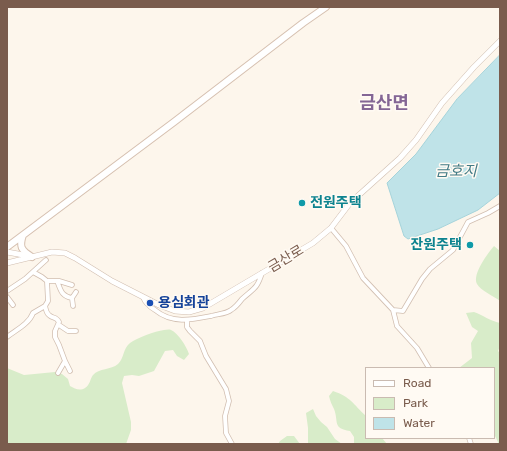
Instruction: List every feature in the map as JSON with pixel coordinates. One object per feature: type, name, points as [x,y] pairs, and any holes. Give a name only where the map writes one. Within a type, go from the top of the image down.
[{"type":"main road","points":[[7,246],[326,7]]},
{"type":"main road","points":[[23,235],[21,244],[22,249],[32,257]]},
{"type":"street","name":"금산로","points":[[7,263],[52,252],[65,253],[112,281],[159,305],[175,311],[189,312],[203,308],[313,243],[330,228],[350,203],[400,158],[416,140],[442,103],[474,67],[500,41]]},
{"type":"street","points":[[393,310],[403,311],[422,279],[430,269],[453,250],[468,222],[500,206]]},
{"type":"street","points":[[330,228],[346,246],[363,278],[393,310],[397,326],[417,348],[428,367]]},
{"type":"street","points":[[7,252],[32,257]]},
{"type":"street","points":[[7,291],[25,279],[46,260]]},
{"type":"street","points":[[7,337],[28,322],[33,313],[47,304],[48,299],[46,281],[33,272]]},
{"type":"street","points":[[143,297],[150,307],[161,316],[177,320],[187,320],[222,313],[230,311],[256,287],[262,273]]},
{"type":"street","points":[[46,281],[57,281],[72,285]]},
{"type":"street","points":[[57,281],[62,294],[72,298]]},
{"type":"street","points":[[73,306],[72,298],[76,292]]},
{"type":"street","points":[[7,297],[13,305]]},
{"type":"street","points":[[45,306],[47,314],[58,320],[59,325],[68,331],[76,331]]},
{"type":"street","points":[[187,320],[190,331],[200,341],[206,356],[226,389],[229,400],[225,416],[226,433],[232,444]]},
{"type":"street","points":[[59,325],[55,331],[55,337],[70,371]]},
{"type":"street","points":[[58,373],[65,361]]},
{"type":"green space","points":[[494,246],[500,251],[500,301],[481,289],[476,280],[481,264]]},
{"type":"green space","points":[[474,312],[500,323],[500,346],[498,351],[500,353],[500,444],[498,444],[495,436],[495,367],[460,367],[472,358],[471,343],[478,331],[472,327],[466,313]]},
{"type":"green space","points":[[164,330],[174,332],[184,344],[189,354],[184,360],[177,356],[173,350],[165,351],[154,371],[139,376],[124,376],[122,383],[131,422],[131,430],[126,444],[7,444],[7,368],[24,375],[55,372],[62,374],[68,379],[70,386],[76,389],[81,389],[88,385],[93,375],[118,364],[130,343],[146,335]]},
{"type":"green space","points":[[333,391],[348,398],[365,415],[365,439],[383,439],[387,444],[354,444],[354,437],[350,431],[344,430],[338,426],[329,396]]},
{"type":"green space","points":[[313,409],[316,416],[327,427],[335,439],[342,444],[308,444],[306,413]]},
{"type":"green space","points":[[287,436],[294,436],[300,444],[278,444]]},
{"type":"water","name":"금호지","points":[[500,55],[500,193],[478,210],[438,229],[408,239],[404,236],[387,183],[416,154],[457,99]]},
{"type":"place","name":"전원주택","points":[[302,203]]},
{"type":"place","name":"잔원주택","points":[[470,245]]},
{"type":"place","name":"용심회관","points":[[150,303]]},
{"type":"district","name":"금산면","points":[[384,104]]}]
